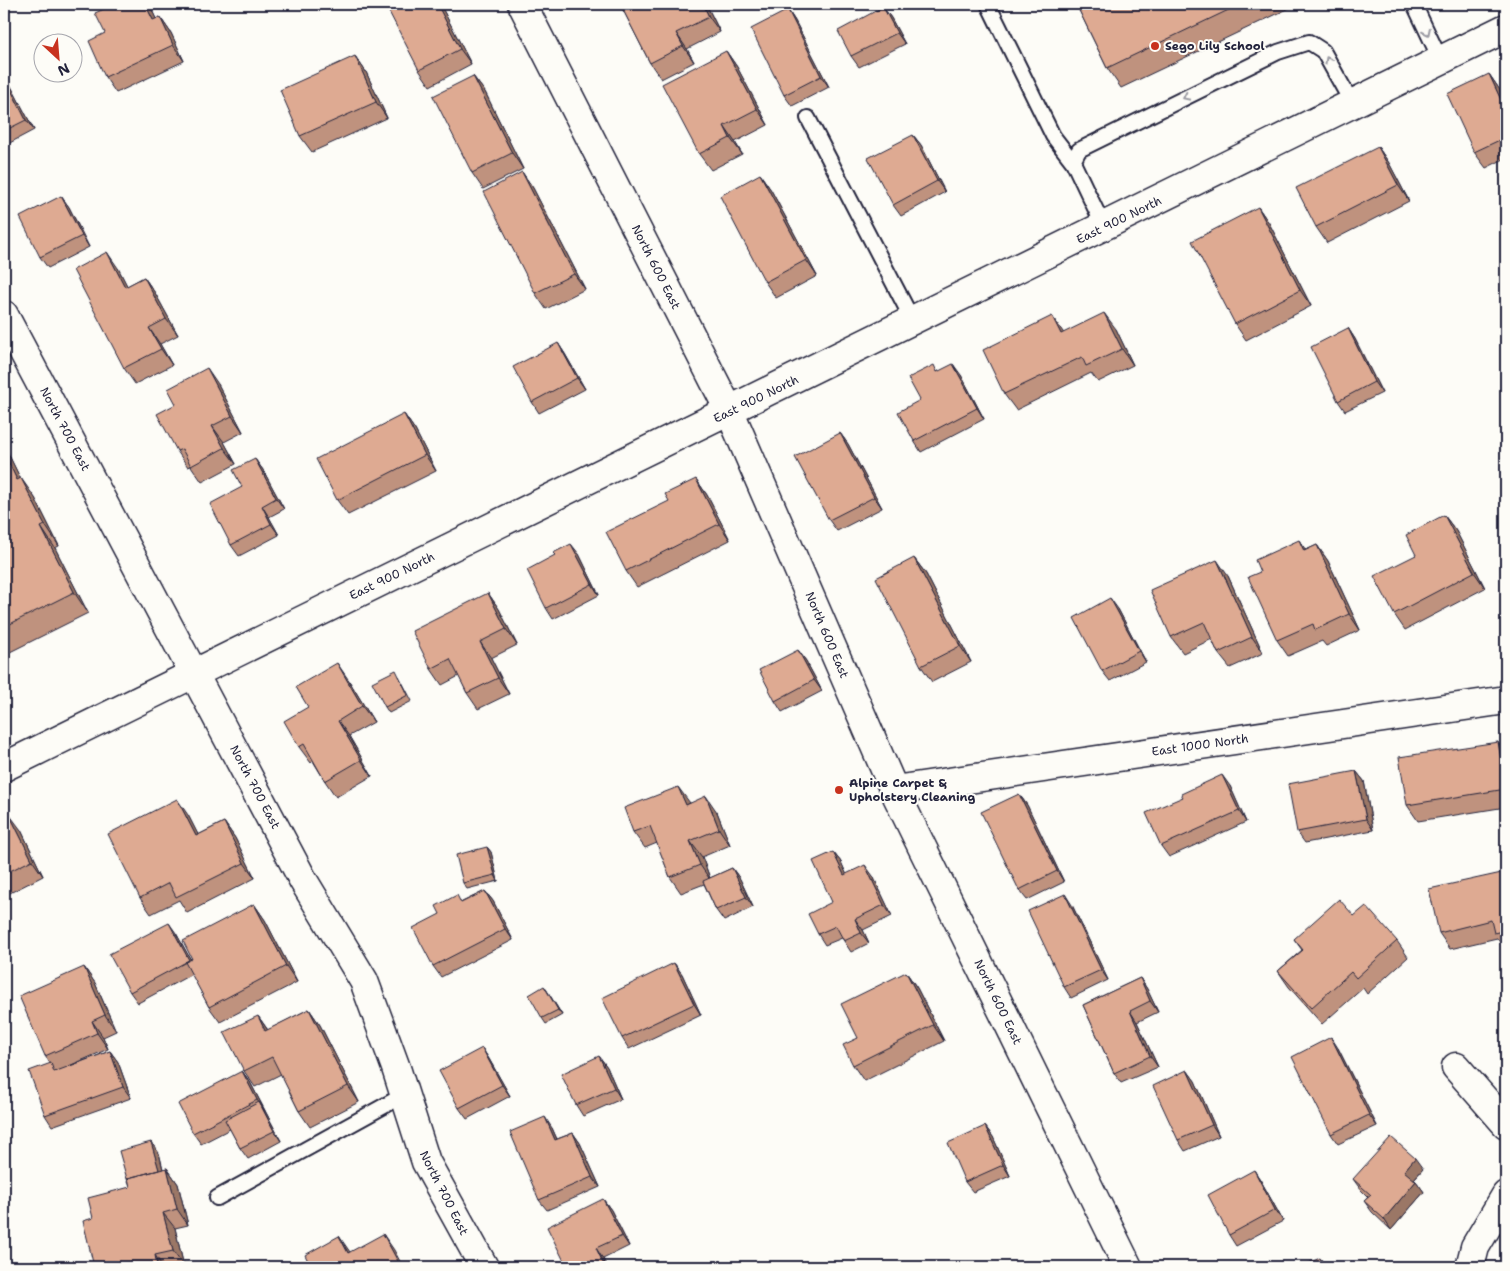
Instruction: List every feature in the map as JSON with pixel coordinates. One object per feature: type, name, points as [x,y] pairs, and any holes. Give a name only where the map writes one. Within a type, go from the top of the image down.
[{"type":"street","name":"North 600 East","points":[[522,4],[730,412],[894,790],[1128,1267]]},
{"type":"street","name":"East 900 North","points":[[4,767],[913,322],[1506,28]]},
{"type":"street","name":"North 700 East","points":[[5,319],[195,672],[304,880],[364,981],[426,1162],[484,1267]]},
{"type":"street","name":"East 1000 North","points":[[894,790],[1506,700]]},
{"type":"street","points":[[1456,1067],[1506,1124]]},
{"type":"street","points":[[1470,1267],[1475,1247],[1506,1195]]},
{"type":"lane","points":[[988,4],[1054,136],[1072,162],[1104,227]]},
{"type":"lane","points":[[1414,4],[1441,61]]},
{"type":"lane","points":[[1072,162],[1079,150],[1278,52],[1309,42],[1323,51],[1352,103]]},
{"type":"lane","points":[[808,118],[913,322]]},
{"type":"lane","points":[[217,1198],[404,1095]]},
{"type":"building","points":[[115,4],[145,4],[153,20],[160,17],[173,45],[105,77],[89,41],[105,33],[95,13]]},
{"type":"building","points":[[385,4],[437,4],[460,49],[419,70]]},
{"type":"building","points":[[620,4],[703,4],[709,17],[676,33],[683,46],[650,63]]},
{"type":"building","points":[[1076,4],[1241,4],[1107,68]]},
{"type":"building","points":[[883,7],[897,33],[851,56],[838,31]]},
{"type":"building","points":[[788,10],[821,76],[784,95],[751,29]]},
{"type":"building","points":[[726,51],[757,109],[724,126],[730,138],[699,154],[662,84]]},
{"type":"building","points":[[355,56],[376,102],[300,136],[280,90]]},
{"type":"building","points":[[1489,74],[1501,100],[1506,97],[1506,137],[1474,152],[1447,94]]},
{"type":"building","points":[[4,76],[26,120],[4,131]]},
{"type":"building","points":[[473,76],[512,153],[472,173],[433,96]]},
{"type":"building","points":[[913,135],[937,181],[893,205],[868,158]]},
{"type":"building","points":[[1378,147],[1398,185],[1316,227],[1296,188]]},
{"type":"building","points":[[522,172],[574,274],[535,293],[484,192]]},
{"type":"building","points":[[760,174],[806,260],[765,282],[720,196]]},
{"type":"building","points":[[61,196],[82,236],[40,257],[20,217]]},
{"type":"building","points":[[1258,207],[1300,290],[1235,324],[1192,241]]},
{"type":"building","points":[[1506,220],[1506,235],[1501,222]]},
{"type":"building","points":[[107,252],[125,287],[144,277],[166,319],[149,328],[161,349],[124,368],[73,270]]},
{"type":"building","points":[[1104,313],[1122,349],[1086,366],[1082,357],[1004,394],[983,350],[1052,316],[1061,334]]},
{"type":"building","points":[[1348,328],[1374,382],[1338,401],[1311,347]]},
{"type":"building","points":[[558,343],[577,378],[532,402],[513,367]]},
{"type":"building","points":[[953,364],[977,408],[914,441],[898,412],[920,400],[908,378],[934,365],[937,372]]},
{"type":"building","points":[[207,368],[232,416],[212,426],[224,448],[191,466],[182,449],[177,451],[157,414],[176,404],[168,389]]},
{"type":"building","points":[[404,414],[425,455],[337,500],[316,459]]},
{"type":"building","points":[[840,433],[874,497],[829,520],[795,457]]},
{"type":"building","points":[[4,453],[17,480],[21,478],[45,525],[41,527],[74,592],[4,627]]},
{"type":"building","points":[[255,459],[276,498],[262,506],[271,524],[231,545],[210,504],[242,487],[233,470]]},
{"type":"building","points":[[696,479],[719,524],[626,571],[606,532],[669,501],[665,494]]},
{"type":"building","points":[[1444,515],[1474,572],[1394,614],[1374,576],[1416,555],[1406,535]]},
{"type":"building","points":[[1299,540],[1304,551],[1317,545],[1349,614],[1315,630],[1313,624],[1277,640],[1248,577],[1260,572],[1255,560]]},
{"type":"building","points":[[571,544],[592,584],[546,608],[527,570]]},
{"type":"building","points":[[914,558],[960,646],[921,666],[876,578]]},
{"type":"building","points":[[1217,560],[1252,637],[1218,653],[1204,622],[1171,637],[1150,590]]},
{"type":"building","points":[[488,593],[506,629],[480,642],[498,678],[467,693],[450,659],[431,669],[412,631]]},
{"type":"building","points":[[1110,598],[1139,651],[1102,671],[1074,618]]},
{"type":"building","points":[[798,650],[814,680],[775,701],[759,670]]},
{"type":"building","points":[[337,663],[362,706],[338,721],[361,760],[325,781],[304,744],[299,747],[284,721],[308,707],[296,687]]},
{"type":"building","points":[[396,670],[408,695],[385,707],[372,682]]},
{"type":"building","points":[[1498,742],[1506,789],[1407,805],[1399,757]]},
{"type":"building","points":[[1356,771],[1366,819],[1297,832],[1288,784]]},
{"type":"building","points":[[1222,775],[1239,811],[1161,846],[1146,813],[1183,797],[1181,794]]},
{"type":"building","points":[[678,787],[686,805],[706,796],[719,829],[690,841],[700,865],[670,877],[650,826],[633,832],[624,808]]},
{"type":"building","points":[[1019,794],[1057,871],[1019,890],[981,812]]},
{"type":"building","points":[[177,799],[196,836],[224,822],[244,863],[176,897],[169,883],[140,898],[108,834]]},
{"type":"building","points":[[9,814],[32,860],[4,874],[4,817]]},
{"type":"building","points":[[487,847],[495,875],[463,883],[456,855]]},
{"type":"building","points":[[833,852],[844,875],[865,865],[884,905],[855,919],[861,933],[844,941],[836,926],[818,934],[808,914],[832,902],[813,861]]},
{"type":"building","points":[[732,868],[746,897],[716,910],[703,881]]},
{"type":"building","points":[[1506,872],[1506,930],[1494,933],[1491,920],[1439,933],[1429,889]]},
{"type":"building","points":[[485,891],[505,929],[433,966],[413,928],[440,914],[436,906],[457,895],[461,903]]},
{"type":"building","points":[[1065,894],[1101,970],[1064,987],[1028,911]]},
{"type":"building","points":[[1339,899],[1354,916],[1366,906],[1397,941],[1356,978],[1351,972],[1311,1008],[1278,971],[1303,950],[1294,939]]},
{"type":"building","points":[[254,904],[286,966],[209,1007],[185,962],[192,959],[183,941]]},
{"type":"building","points":[[169,923],[189,960],[130,992],[109,954]]},
{"type":"building","points":[[674,963],[694,1004],[622,1038],[602,998]]},
{"type":"building","points":[[84,967],[105,1015],[92,1021],[97,1033],[45,1056],[19,996]]},
{"type":"building","points":[[906,972],[933,1025],[853,1065],[843,1045],[858,1038],[841,1004]]},
{"type":"building","points":[[1140,978],[1150,1001],[1130,1011],[1150,1056],[1114,1073],[1083,1005]]},
{"type":"building","points":[[544,986],[558,1010],[542,1018],[529,995]]},
{"type":"building","points":[[309,1009],[348,1086],[299,1111],[272,1057],[244,1071],[224,1032],[258,1016],[265,1031]]},
{"type":"building","points":[[1331,1037],[1369,1115],[1331,1134],[1292,1057]]},
{"type":"building","points":[[482,1048],[502,1085],[459,1108],[439,1071]]},
{"type":"building","points":[[110,1051],[123,1087],[45,1115],[29,1071],[51,1063],[54,1072]]},
{"type":"building","points":[[599,1056],[614,1088],[576,1105],[561,1074]]},
{"type":"building","points":[[1187,1070],[1212,1125],[1178,1140],[1153,1086]]},
{"type":"building","points":[[242,1071],[257,1100],[193,1133],[178,1104]]},
{"type":"building","points":[[259,1102],[274,1131],[240,1148],[225,1120]]},
{"type":"building","points":[[545,1117],[555,1140],[573,1133],[592,1177],[539,1200],[510,1132]]},
{"type":"building","points":[[985,1126],[1003,1165],[965,1182],[948,1143]]},
{"type":"building","points":[[1391,1137],[1415,1158],[1404,1171],[1416,1181],[1384,1219],[1364,1201],[1371,1195],[1353,1179]]},
{"type":"building","points":[[151,1142],[159,1170],[127,1179],[119,1151]]},
{"type":"building","points":[[167,1168],[177,1209],[163,1213],[173,1251],[155,1255],[157,1266],[154,1267],[94,1267],[83,1221],[93,1218],[88,1198],[130,1187],[128,1178]]},
{"type":"building","points":[[1254,1170],[1275,1210],[1229,1235],[1208,1195]]},
{"type":"building","points":[[603,1199],[622,1236],[596,1248],[605,1267],[567,1267],[547,1227]]},
{"type":"building","points":[[383,1234],[401,1267],[311,1267],[305,1255],[339,1236],[348,1253]]},
{"type":"building","points":[[1320,1258],[1324,1267],[1299,1267]]},
{"type":"building","points":[[969,1263],[971,1267],[961,1267]]},
{"type":"place","name":"Sego Lily School","points":[[1155,46]]},
{"type":"place","name":"Alpine Carpet & Upholstery Cleaning","points":[[839,790]]}]
